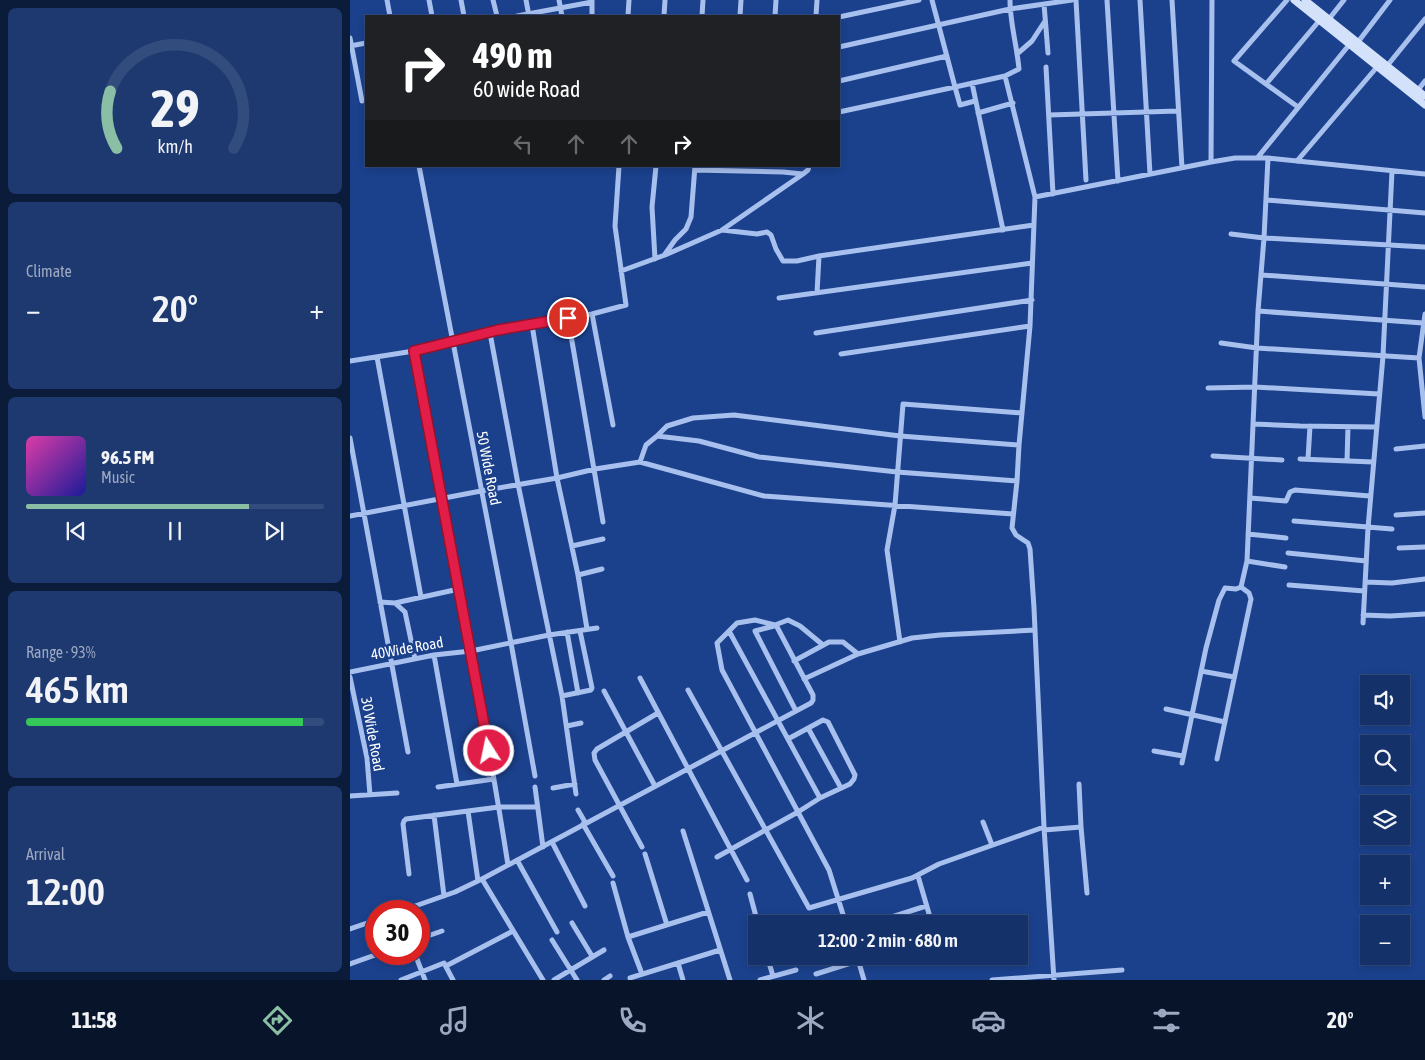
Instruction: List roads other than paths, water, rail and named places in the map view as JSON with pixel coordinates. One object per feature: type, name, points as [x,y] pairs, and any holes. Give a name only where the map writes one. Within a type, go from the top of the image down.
[{"type":"main road","points":[[1294,0],[1425,105]]},
{"type":"main road","points":[[1305,0],[1425,96]]},
{"type":"street","points":[[387,0],[390,15]]},
{"type":"street","points":[[428,0],[432,15]]},
{"type":"street","points":[[460,0],[464,15]]},
{"type":"street","points":[[493,0],[497,15]]},
{"type":"street","points":[[526,0],[529,15],[592,1],[592,15]]},
{"type":"street","points":[[559,0],[562,15]]},
{"type":"street","points":[[628,15],[629,0]]},
{"type":"street","points":[[664,15],[665,0]]},
{"type":"street","points":[[702,15],[703,0]]},
{"type":"street","points":[[740,15],[741,0]]},
{"type":"street","points":[[775,15],[776,0]]},
{"type":"street","points":[[816,15],[817,0]]},
{"type":"street","points":[[840,17],[919,0]]},
{"type":"street","points":[[932,0],[960,105],[975,101]]},
{"type":"street","points":[[840,112],[1005,76],[1018,69],[1018,54],[1010,0]]},
{"type":"street","points":[[840,47],[1010,10],[1072,0]]},
{"type":"street","points":[[1076,0],[1086,180]]},
{"type":"street","points":[[1108,0],[1118,181]]},
{"type":"street","points":[[1140,0],[1150,174]]},
{"type":"street","points":[[1172,0],[1182,168]]},
{"type":"street","points":[[1211,162],[1212,0]]},
{"type":"street","points":[[1287,0],[1234,61],[1298,107]]},
{"type":"street","points":[[1329,19],[1344,0]]},
{"type":"street","points":[[1358,42],[1390,0]]},
{"type":"street","points":[[1044,4],[1048,53]]},
{"type":"street","points":[[1386,66],[1425,19]]},
{"type":"street","points":[[1018,54],[1032,41],[1045,21]]},
{"type":"street","points":[[1266,84],[1319,21]]},
{"type":"street","points":[[350,38],[362,101]]},
{"type":"street","points":[[351,46],[365,43]]},
{"type":"street","points":[[1258,158],[1350,45]]},
{"type":"street","points":[[840,81],[947,56]]},
{"type":"street","points":[[1046,67],[1053,194]]},
{"type":"street","points":[[1297,161],[1377,67]]},
{"type":"street","points":[[1005,76],[1035,197],[1032,300],[1012,528],[1016,536],[1028,543],[1030,549],[1044,828],[1054,978]]},
{"type":"street","points":[[1418,90],[1425,81]]},
{"type":"street","points":[[972,83],[1003,230]]},
{"type":"street","points":[[978,113],[1013,103]]},
{"type":"street","points":[[1049,115],[1178,111]]},
{"type":"street","points":[[1035,197],[1235,158],[1268,158],[1425,174]]},
{"type":"street","points":[[1241,587],[1247,561],[1258,311],[1267,200],[1268,158]]},
{"type":"street","name":"50 Wide Road","points":[[419,167],[535,776]]},
{"type":"street","points":[[350,361],[414,351],[490,332],[592,314],[626,305],[615,226],[619,167]]},
{"type":"street","points":[[655,259],[652,206],[656,167]]},
{"type":"street","points":[[621,271],[655,259],[722,230],[803,174],[809,167]]},
{"type":"street","points":[[664,255],[686,229],[692,217],[695,168],[761,169],[803,174]]},
{"type":"street","points":[[1363,623],[1370,496],[1383,356],[1392,171]]},
{"type":"street","points":[[1267,200],[1425,213]]},
{"type":"street","points":[[722,230],[757,234],[767,232],[771,235],[783,261],[797,261],[819,256],[1034,225]]},
{"type":"street","points":[[1231,234],[1264,238],[1425,247]]},
{"type":"street","points":[[817,293],[819,256]]},
{"type":"street","points":[[779,298],[1032,263]]},
{"type":"street","points":[[1262,275],[1425,287]]},
{"type":"street","points":[[816,333],[1032,300]]},
{"type":"street","points":[[1258,311],[1423,322]]},
{"type":"street","points":[[592,314],[613,425]]},
{"type":"street","points":[[1425,314],[1420,358],[1425,417]]},
{"type":"street","points":[[568,318],[603,522]]},
{"type":"street","points":[[532,324],[557,478],[578,575],[587,629]]},
{"type":"street","points":[[840,354],[1030,326]]},
{"type":"street","points":[[490,332],[518,484],[562,696],[576,794]]},
{"type":"street","points":[[1221,343],[1257,348],[1420,358]]},
{"type":"street","points":[[414,351],[471,651],[508,865]]},
{"type":"street","points":[[377,357],[421,597]]},
{"type":"street","points":[[1208,388],[1256,387],[1379,394]]},
{"type":"street","points":[[900,642],[888,550],[903,404],[1022,413]]},
{"type":"street","points":[[640,462],[646,445],[667,426],[693,418],[734,415],[900,436],[1019,445]]},
{"type":"street","points":[[1254,424],[1376,427]]},
{"type":"street","points":[[1308,459],[1310,426]]},
{"type":"street","points":[[1347,461],[1348,426]]},
{"type":"street","points":[[657,436],[699,441],[759,457],[897,472],[1017,481]]},
{"type":"street","points":[[350,438],[408,752]]},
{"type":"street","points":[[1396,449],[1425,446]]},
{"type":"street","points":[[1212,456],[1282,460]]},
{"type":"street","points":[[1300,459],[1373,462]]},
{"type":"street","points":[[350,516],[481,490],[640,462],[764,496],[1013,514]]},
{"type":"street","points":[[1250,498],[1286,501],[1290,492],[1296,490],[1370,496]]},
{"type":"street","points":[[1396,515],[1425,513]]},
{"type":"street","points":[[1294,521],[1392,529]]},
{"type":"street","points":[[1248,534],[1286,538]]},
{"type":"street","points":[[572,546],[603,539]]},
{"type":"street","points":[[1399,548],[1425,547]]},
{"type":"street","points":[[1288,553],[1366,561]]},
{"type":"street","points":[[1247,561],[1284,567]]},
{"type":"street","points":[[578,575],[602,569]]},
{"type":"street","points":[[1365,582],[1392,583],[1425,579]]},
{"type":"street","points":[[1289,585],[1364,591]]},
{"type":"street","points":[[1182,764],[1206,648],[1221,595],[1225,588],[1236,589],[1241,587]]},
{"type":"street","points":[[1217,760],[1251,599],[1249,593],[1241,587]]},
{"type":"street","points":[[380,602],[395,603],[458,589]]},
{"type":"street","points":[[395,603],[404,612],[415,659]]},
{"type":"street","points":[[1363,615],[1425,614]]},
{"type":"street","points":[[430,901],[480,880],[755,732],[796,712],[813,700],[775,625],[755,620],[737,623],[717,643],[722,670],[755,732],[829,870],[843,915]]},
{"type":"street","points":[[796,712],[756,631],[788,620],[800,626],[823,645]]},
{"type":"street","name":"40Wide Road","points":[[350,672],[434,655],[471,651],[549,635],[597,628]]},
{"type":"street","points":[[804,679],[858,654],[912,638],[1035,630]]},
{"type":"street","points":[[562,696],[591,690],[592,688],[580,631]]},
{"type":"street","points":[[729,631],[820,798]]},
{"type":"street","points":[[567,632],[578,693]]},
{"type":"street","points":[[794,661],[829,642],[843,642],[858,654]]},
{"type":"street","points":[[434,655],[457,784]]},
{"type":"street","points":[[1201,671],[1234,678]]},
{"type":"street","name":"30 Wide Road","points":[[350,677],[367,758],[370,795]]},
{"type":"street","points":[[640,678],[747,880]]},
{"type":"street","points":[[688,690],[809,908],[918,876],[939,864],[1044,828],[1081,827]]},
{"type":"street","points":[[604,691],[655,786]]},
{"type":"street","points":[[1166,709],[1225,722]]},
{"type":"street","points":[[642,847],[594,760],[594,753],[597,749],[658,713]]},
{"type":"street","points":[[717,857],[820,798],[850,784],[854,779],[855,775],[828,722],[822,720],[788,738]]},
{"type":"street","points":[[567,726],[582,724]]},
{"type":"street","points":[[808,728],[841,788]]},
{"type":"street","points":[[1154,751],[1183,756]]},
{"type":"street","points":[[438,787],[494,779]]},
{"type":"street","points":[[553,788],[575,784]]},
{"type":"street","points":[[1079,784],[1087,893]]},
{"type":"street","points":[[535,787],[542,846]]},
{"type":"street","points":[[350,796],[397,793]]},
{"type":"street","points":[[409,874],[404,820],[499,807],[537,806]]},
{"type":"street","points":[[578,810],[613,876]]},
{"type":"street","points":[[468,811],[480,880],[543,980]]},
{"type":"street","points":[[434,815],[444,896]]},
{"type":"street","points":[[984,822],[992,845]]},
{"type":"street","points":[[683,831],[730,980]]},
{"type":"street","points":[[552,842],[585,906]]},
{"type":"street","points":[[644,854],[667,925]]},
{"type":"street","points":[[517,860],[557,932]]},
{"type":"street","points":[[918,876],[929,915]]},
{"type":"street","points":[[613,883],[628,937],[642,974]]},
{"type":"street","points":[[750,894],[756,915]]},
{"type":"street","points":[[898,915],[926,906]]},
{"type":"street","points":[[628,937],[708,912]]},
{"type":"street","points":[[572,923],[592,956]]},
{"type":"street","points":[[350,929],[365,924]]},
{"type":"street","points":[[430,935],[442,931]]},
{"type":"street","points":[[401,980],[444,964],[446,966],[513,931]]},
{"type":"street","points":[[552,940],[577,980]]},
{"type":"street","points":[[554,980],[604,950]]},
{"type":"street","points":[[630,978],[720,950]]},
{"type":"street","points":[[350,964],[365,959]]},
{"type":"street","points":[[678,963],[683,980]]},
{"type":"street","points":[[419,965],[424,980]]},
{"type":"street","points":[[770,965],[773,976]]},
{"type":"street","points":[[816,974],[841,965]]},
{"type":"street","points":[[859,965],[864,980]]},
{"type":"street","points":[[446,966],[453,980]]},
{"type":"street","points":[[760,980],[796,970]]},
{"type":"street","points":[[992,980],[1054,978],[1122,970]]},
{"type":"street","points":[[604,980],[610,976]]}]
